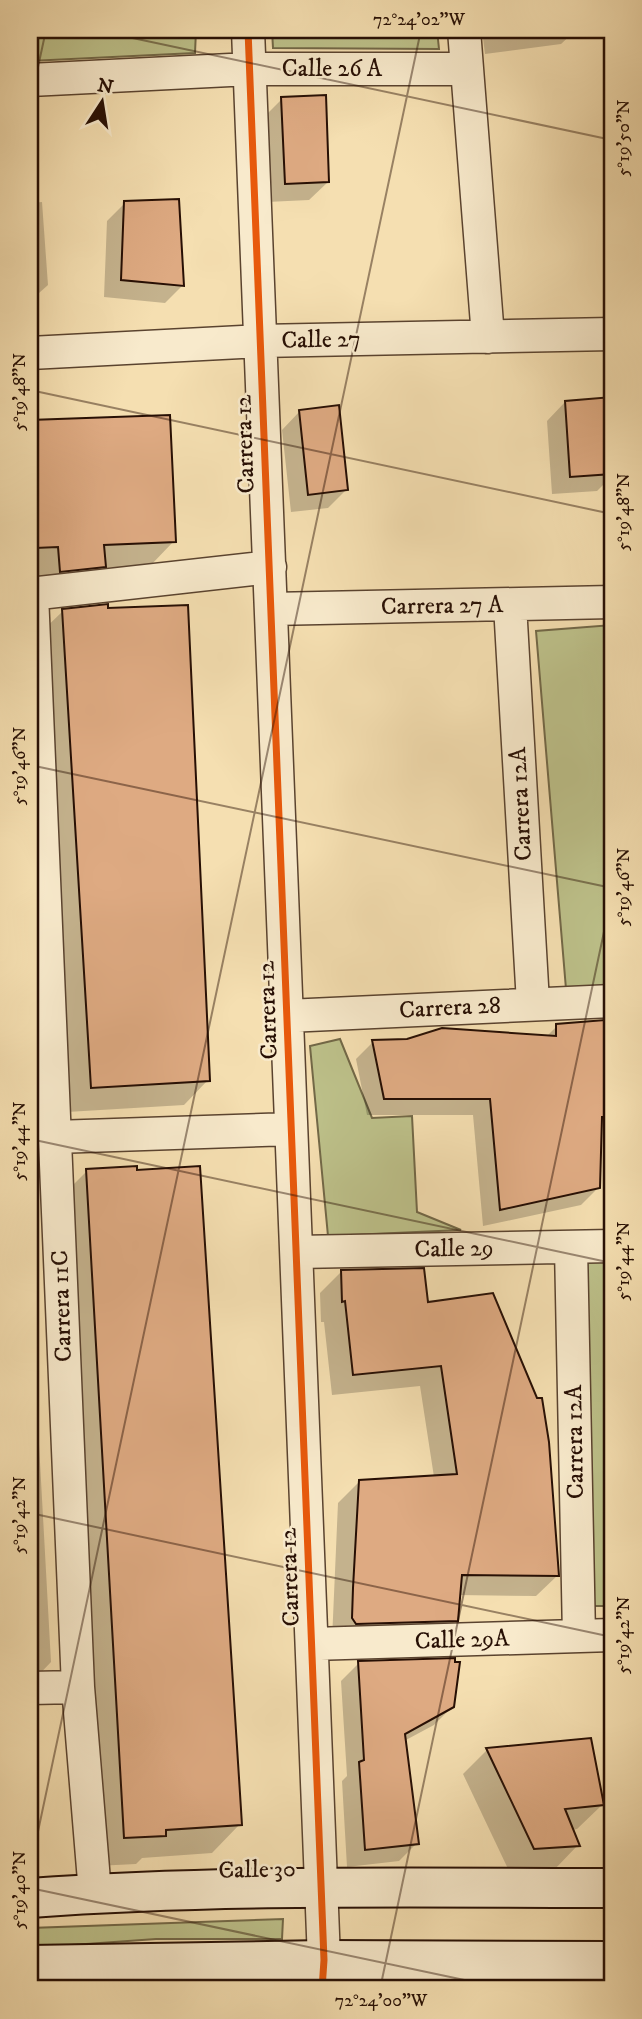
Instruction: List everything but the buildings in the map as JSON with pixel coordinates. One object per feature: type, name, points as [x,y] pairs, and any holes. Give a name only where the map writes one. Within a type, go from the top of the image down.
[{"type":"main road","name":"Calle 30","points":[[30,1898],[95,1893],[321,1888],[612,1888]]},
{"type":"main road","points":[[30,1965],[96,1976],[323,1975],[612,1961]]},
{"type":"street","name":"Carrera 12","points":[[248,30],[323,1975]]},
{"type":"street","points":[[464,30],[488,337]]},
{"type":"street","name":"Calle 26 A","points":[[30,80],[250,69],[467,69]]},
{"type":"street","name":"Calle 27","points":[[30,353],[260,341],[612,334]]},
{"type":"street","points":[[31,594],[270,567]]},
{"type":"street","name":"Carrera 11C","points":[[31,594],[78,1687],[95,1893]]},
{"type":"street","name":"Carrera 27 A","points":[[271,609],[612,602]]},
{"type":"street","name":"Carrera 12A","points":[[510,606],[533,1003]]},
{"type":"street","name":"Carrera 28","points":[[287,1016],[612,1001]]},
{"type":"street","points":[[55,1138],[292,1129]]},
{"type":"street","name":"Calle 29","points":[[297,1252],[612,1246]]},
{"type":"street","name":"Carrera 12A","points":[[571,1247],[579,1636]]},
{"type":"street","name":"Calle 29A","points":[[312,1644],[612,1635]]},
{"type":"street","points":[[30,1688],[78,1687]]},
{"type":"green space","points":[[30,30],[196,30],[195,53],[30,61]]},
{"type":"green space","points":[[272,30],[437,30],[439,49],[273,48]]},
{"type":"green space","points":[[612,625],[612,986],[566,989],[536,631]]},
{"type":"green space","points":[[30,927],[35,1061],[30,1061]]},
{"type":"green space","points":[[340,1039],[372,1118],[412,1116],[417,1212],[461,1230],[328,1236],[310,1046]]},
{"type":"green space","points":[[612,1254],[612,1606],[586,1606],[580,1255]]},
{"type":"green space","points":[[283,1919],[282,1939],[156,1939],[30,1948],[30,1928]]},
{"type":"cycle path","points":[[248,30],[324,1960],[322,1989]]}]
